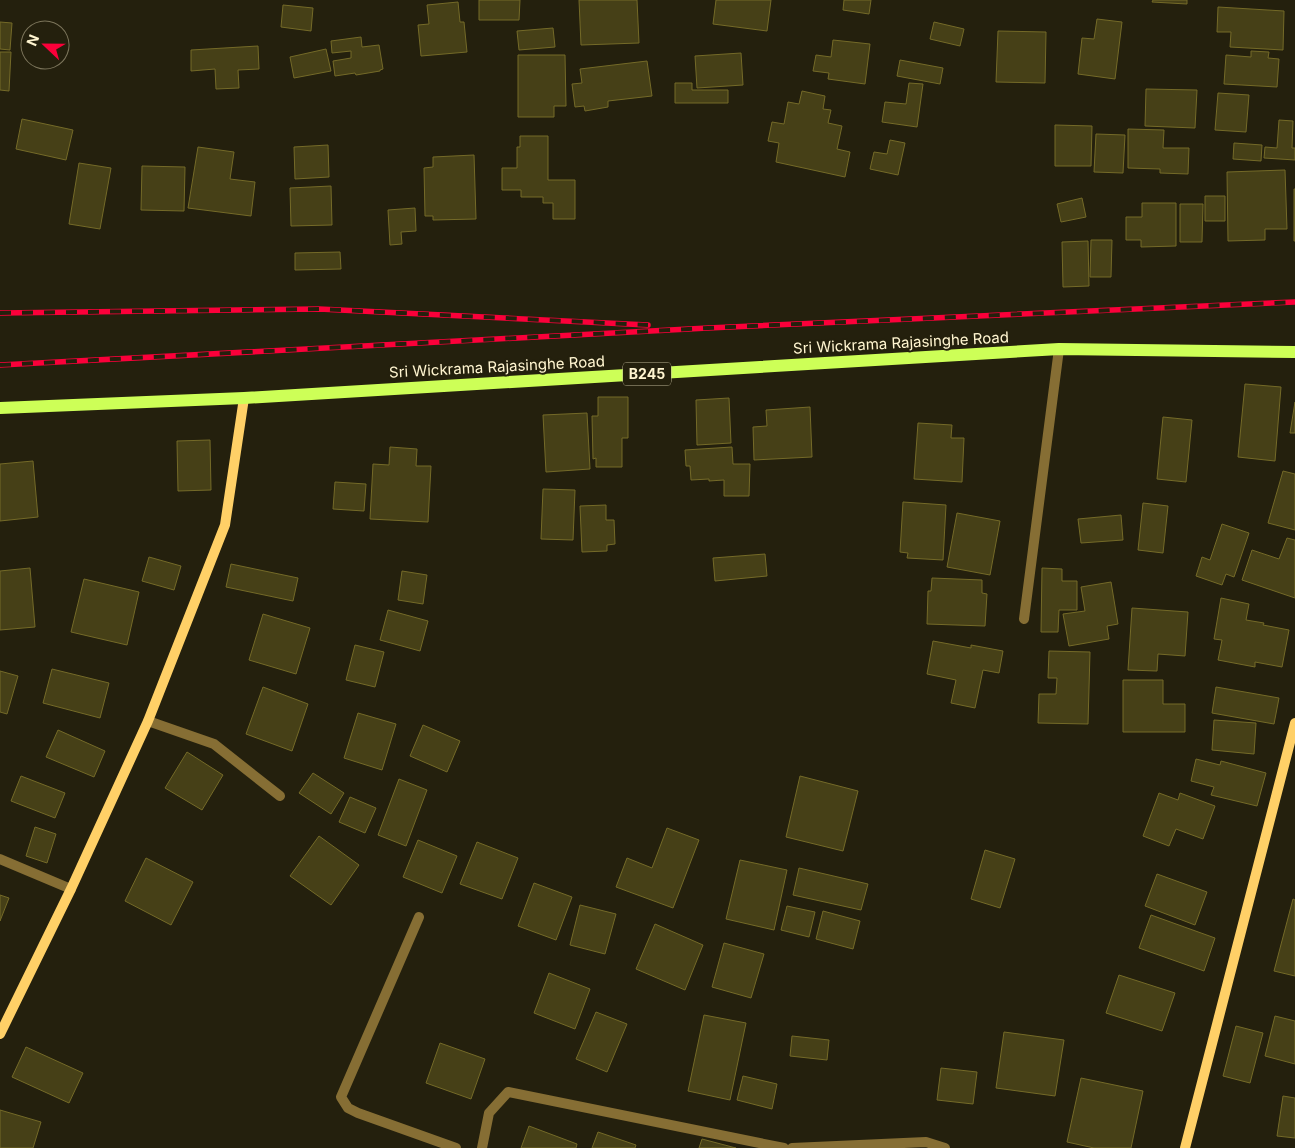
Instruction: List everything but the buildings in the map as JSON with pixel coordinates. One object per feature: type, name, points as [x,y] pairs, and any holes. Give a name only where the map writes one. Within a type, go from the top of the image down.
[{"type":"main road","name":"Sri Wickrama Rajasinghe Road","points":[[0,408],[244,398],[1059,350],[1295,352]]},
{"type":"street","points":[[1024,619],[1059,350]]},
{"type":"street","points":[[0,1034],[71,889],[148,722],[225,525],[244,398]]},
{"type":"street","points":[[148,722],[214,744],[280,796]]},
{"type":"street","points":[[1185,1148],[1295,723]]},
{"type":"street","points":[[0,859],[71,889]]},
{"type":"street","points":[[419,917],[341,1098],[348,1108],[358,1113],[456,1148]]},
{"type":"street","points":[[482,1148],[489,1113],[508,1092],[784,1148]]},
{"type":"street","points":[[792,1148],[926,1142],[945,1148]]},
{"type":"railway","points":[[0,365],[708,328],[1295,302]]},
{"type":"railway","points":[[0,313],[319,309],[648,325]]}]
